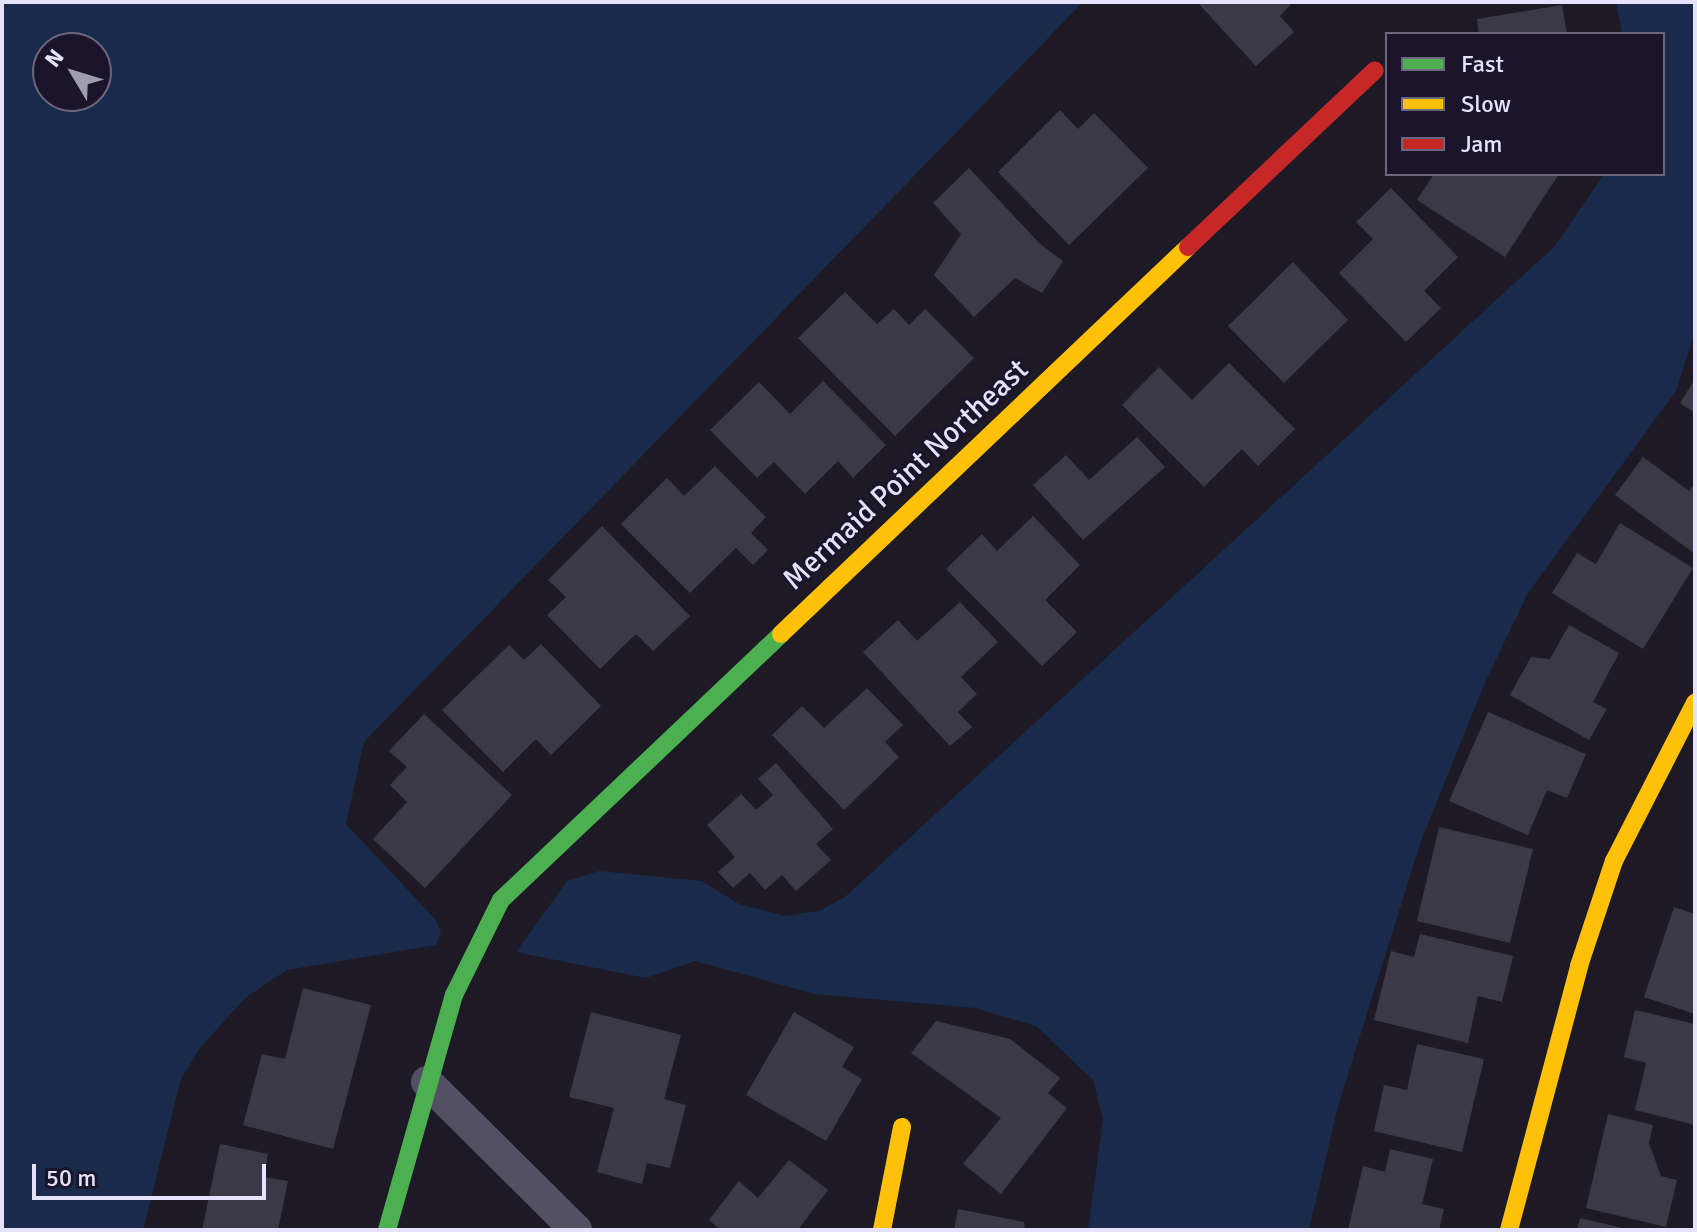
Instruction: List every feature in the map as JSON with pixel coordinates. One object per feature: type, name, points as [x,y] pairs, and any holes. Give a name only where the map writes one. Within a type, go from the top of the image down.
[{"type":"street","name":"Mermaid Point Northeast","points":[[387,1230],[454,995],[484,927],[525,873],[1375,70]]},
{"type":"street","points":[[1509,1230],[1579,966],[1614,861],[1695,703]]},
{"type":"street","points":[[427,1082],[576,1230]]},
{"type":"street","points":[[882,1230],[902,1127]]},
{"type":"water","points":[[2,2],[1083,2],[364,742],[346,824],[436,920],[441,933],[436,945],[287,970],[245,998],[200,1048],[181,1079],[143,1230],[2,1230]]},
{"type":"water","points":[[1616,2],[1695,2],[1695,332],[1676,391],[1528,593],[1487,678],[1422,838],[1338,1106],[1309,1230],[1088,1230],[1103,1119],[1093,1080],[1036,1026],[975,1008],[815,994],[695,961],[646,978],[516,952],[567,881],[599,871],[702,881],[739,904],[785,916],[819,911],[845,897],[1555,246],[1603,176],[1665,176],[1665,32],[1622,32]]},
{"type":"building","points":[[1197,2],[1293,2],[1280,16],[1294,32],[1256,66]]},
{"type":"building","points":[[1562,5],[1567,32],[1479,32],[1477,19]]},
{"type":"building","points":[[1060,110],[1078,129],[1094,113],[1148,168],[1069,245],[998,172]]},
{"type":"building","points":[[969,168],[1040,244],[1063,261],[1042,293],[1015,278],[974,317],[934,275],[961,234],[933,203]]},
{"type":"building","points":[[1433,176],[1558,176],[1505,257],[1417,200]]},
{"type":"building","points":[[1391,188],[1458,257],[1424,291],[1441,308],[1406,342],[1339,273],[1373,239],[1356,222]]},
{"type":"building","points":[[1293,262],[1348,320],[1284,383],[1228,326]]},
{"type":"building","points":[[845,292],[877,324],[894,309],[909,325],[925,309],[974,358],[895,436],[798,338]]},
{"type":"building","points":[[1229,363],[1295,429],[1258,466],[1242,449],[1204,487],[1122,405],[1159,367],[1192,400]]},
{"type":"building","points":[[1695,379],[1695,413],[1680,403]]},
{"type":"building","points":[[823,381],[886,445],[853,478],[838,461],[805,494],[774,462],[757,478],[710,430],[759,382],[790,414]]},
{"type":"building","points":[[1137,437],[1165,467],[1083,540],[1033,485],[1066,455],[1089,480]]},
{"type":"building","points":[[1643,457],[1689,491],[1695,483],[1695,554],[1615,495]]},
{"type":"building","points":[[715,466],[766,517],[751,533],[768,550],[753,565],[736,548],[690,593],[621,524],[667,478],[684,496]]},
{"type":"building","points":[[1033,516],[1080,565],[1045,600],[1077,632],[1042,666],[946,569],[982,534],[997,551]]},
{"type":"building","points":[[1620,523],[1693,568],[1643,649],[1552,593],[1577,553],[1596,564]]},
{"type":"building","points":[[602,526],[690,616],[653,651],[636,634],[600,669],[547,615],[566,597],[548,580]]},
{"type":"building","points":[[960,602],[998,642],[961,677],[977,694],[958,712],[972,727],[950,746],[863,652],[898,620],[917,641]]},
{"type":"building","points":[[1569,625],[1619,653],[1593,702],[1607,709],[1589,740],[1510,695],[1531,657],[1550,659]]},
{"type":"building","points":[[541,644],[601,706],[551,755],[536,739],[503,772],[442,710],[509,645],[524,660]]},
{"type":"building","points":[[867,688],[903,725],[885,742],[899,757],[844,810],[772,735],[802,706],[824,728]]},
{"type":"building","points":[[1488,712],[1586,754],[1567,798],[1547,790],[1528,835],[1449,801]]},
{"type":"building","points":[[424,714],[512,795],[425,888],[373,839],[407,802],[390,785],[407,767],[389,751]]},
{"type":"building","points":[[776,763],[833,829],[816,844],[831,860],[796,891],[782,875],[765,890],[750,873],[733,888],[718,872],[735,857],[707,825],[741,794],[756,810],[773,795],[758,779]]},
{"type":"building","points":[[1439,827],[1533,849],[1510,943],[1417,921]]},
{"type":"building","points":[[1674,907],[1695,914],[1695,1014],[1644,997]]},
{"type":"building","points":[[1420,934],[1513,956],[1502,1002],[1478,996],[1468,1043],[1374,1020],[1391,951],[1414,957]]},
{"type":"building","points":[[303,988],[371,1005],[333,1149],[243,1125],[262,1054],[285,1059]]},
{"type":"building","points":[[1635,1010],[1695,1024],[1695,1125],[1635,1110],[1646,1063],[1624,1057]]},
{"type":"building","points":[[591,1012],[681,1035],[664,1099],[686,1105],[670,1168],[647,1163],[642,1184],[597,1172],[614,1108],[569,1097]]},
{"type":"building","points":[[794,1012],[854,1047],[842,1067],[862,1079],[826,1141],[746,1095]]},
{"type":"building","points":[[936,1021],[1010,1039],[1060,1078],[1048,1093],[1067,1108],[1001,1194],[963,1164],[1001,1118],[911,1053]]},
{"type":"building","points":[[1417,1044],[1484,1059],[1462,1152],[1374,1131],[1384,1085],[1407,1090]]},
{"type":"building","points":[[1608,1114],[1653,1125],[1649,1143],[1661,1176],[1677,1180],[1666,1227],[1586,1208]]},
{"type":"building","points":[[220,1144],[268,1154],[264,1177],[288,1181],[278,1230],[202,1230]]},
{"type":"building","points":[[1390,1149],[1433,1159],[1422,1204],[1444,1209],[1439,1230],[1348,1230],[1363,1166],[1385,1172]]},
{"type":"building","points":[[789,1160],[828,1190],[798,1230],[720,1230],[709,1220],[739,1181],[758,1198]]},
{"type":"building","points":[[958,1209],[1024,1222],[1025,1230],[954,1230]]},
{"type":"building","points":[[1580,1218],[1627,1229],[1627,1230],[1577,1230]]},
{"type":"traffic: fast","points":[[387,1230],[454,995],[501,900],[781,634]]},
{"type":"traffic: slow","points":[[781,634],[1188,247]]},
{"type":"traffic: slow","points":[[1509,1230],[1579,966],[1614,861],[1695,703]]},
{"type":"traffic: slow","points":[[882,1230],[902,1127]]},
{"type":"traffic: jam","points":[[1188,247],[1375,70]]}]
